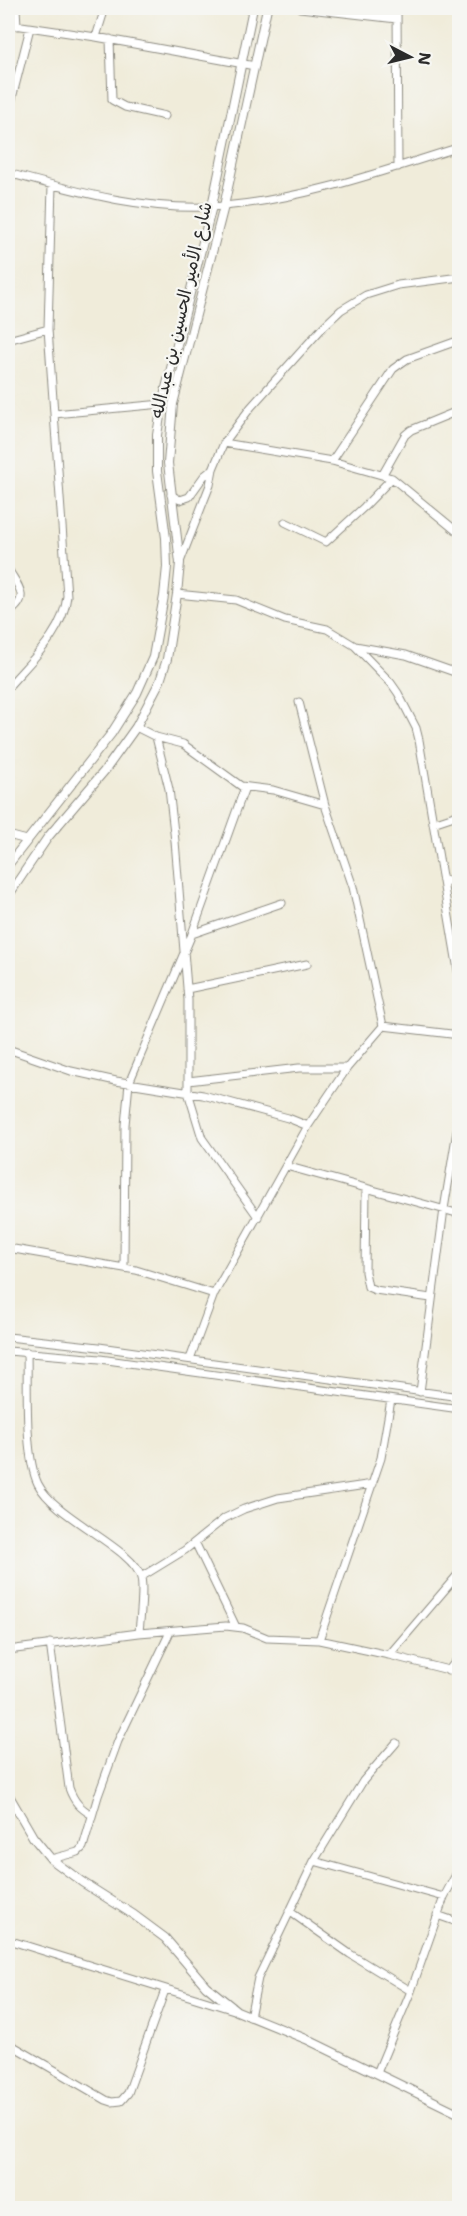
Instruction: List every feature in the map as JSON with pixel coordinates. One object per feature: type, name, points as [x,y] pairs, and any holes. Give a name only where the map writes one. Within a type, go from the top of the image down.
[{"type":"street","points":[[16,8],[17,26]]},
{"type":"street","points":[[96,37],[105,8]]},
{"type":"street","name":"شارع الأمير الحسين بن عبدالله","points":[[8,866],[111,734],[137,693],[153,657],[166,581],[167,552],[157,464],[162,404],[212,206],[253,8]]},
{"type":"street","name":"شارع الأمير الحسين بن عبدالله","points":[[8,896],[48,837],[106,769],[136,727],[160,681],[167,659],[180,563],[170,495],[168,463],[173,404],[224,206],[267,8]]},
{"type":"street","points":[[300,8],[397,19]]},
{"type":"street","points":[[397,8],[398,167]]},
{"type":"street","points":[[8,24],[110,39],[255,66]]},
{"type":"street","points":[[8,114],[30,28]]},
{"type":"street","points":[[110,39],[112,100],[125,107],[165,116]]},
{"type":"street","points":[[8,173],[52,185],[162,206],[224,206],[291,196],[398,167],[459,147]]},
{"type":"street","points":[[8,687],[54,634],[65,609],[66,576],[48,329],[52,185]]},
{"type":"street","points":[[180,563],[224,443],[251,407],[341,310],[366,295],[398,285],[459,277]]},
{"type":"street","points":[[8,340],[48,329]]},
{"type":"street","points":[[332,461],[393,369],[407,359],[459,340]]},
{"type":"street","points":[[54,414],[162,404]]},
{"type":"street","points":[[383,474],[405,435],[411,430],[459,410]]},
{"type":"street","points":[[224,443],[332,461],[383,474],[392,478],[459,534]]},
{"type":"street","points":[[157,464],[168,463]]},
{"type":"street","points":[[170,495],[180,500],[189,497],[204,476],[213,469]]},
{"type":"street","points":[[285,522],[326,542],[392,478]]},
{"type":"street","points":[[8,569],[21,590],[22,597],[18,605],[8,613]]},
{"type":"street","points":[[177,594],[236,600],[285,620],[327,629],[355,646],[391,683],[416,728],[444,880],[459,982]]},
{"type":"street","points":[[159,622],[173,623]]},
{"type":"street","points":[[355,646],[406,655],[459,674]]},
{"type":"street","points":[[299,702],[325,805],[353,887],[383,1026]]},
{"type":"street","points":[[136,727],[156,737],[183,744],[245,787],[273,790],[325,805]]},
{"type":"street","points":[[156,737],[169,789],[178,875],[187,989],[188,1092],[202,1138],[258,1216]]},
{"type":"street","points":[[124,1267],[125,1125],[129,1083],[192,934],[245,787]]},
{"type":"street","points":[[433,823],[459,814]]},
{"type":"street","points":[[8,835],[27,840]]},
{"type":"street","points":[[444,880],[459,884]]},
{"type":"street","points":[[192,934],[282,903]]},
{"type":"street","points":[[187,989],[307,964]]},
{"type":"street","points":[[383,1026],[459,1035]]},
{"type":"street","points":[[190,1359],[214,1294],[308,1126],[347,1068],[383,1026]]},
{"type":"street","points":[[8,1049],[71,1071],[188,1092],[251,1107],[308,1126]]},
{"type":"street","points":[[188,1081],[298,1068],[347,1068]]},
{"type":"street","points":[[420,1392],[431,1298],[459,1113]]},
{"type":"street","points":[[286,1166],[459,1214]]},
{"type":"street","points":[[366,1188],[365,1272],[368,1287],[431,1298]]},
{"type":"street","points":[[8,1248],[124,1267],[214,1294]]},
{"type":"street","points":[[8,1337],[190,1359],[459,1397]]},
{"type":"street","points":[[8,1351],[100,1359],[459,1409]]},
{"type":"street","points":[[27,1352],[30,1453],[34,1474],[53,1505],[125,1557],[141,1577],[139,1633]]},
{"type":"street","points":[[222,1376],[223,1364]]},
{"type":"street","points":[[319,1640],[381,1458],[391,1400]]},
{"type":"street","points":[[141,1577],[195,1542],[225,1518],[244,1509],[266,1501],[320,1490],[373,1484]]},
{"type":"street","points":[[195,1542],[236,1627]]},
{"type":"street","points":[[389,1655],[459,1572]]},
{"type":"street","points":[[8,1650],[139,1633],[236,1627],[267,1638],[319,1640],[459,1673]]},
{"type":"street","points":[[51,1859],[78,1852],[83,1847],[118,1741],[170,1632]]},
{"type":"street","points":[[50,1643],[69,1788],[79,1807],[92,1815]]},
{"type":"street","points":[[447,1671],[459,1656]]},
{"type":"street","points":[[250,2017],[258,1978],[314,1861],[363,1781],[396,1743]]},
{"type":"street","points":[[8,1794],[33,1837],[51,1859],[165,1938],[206,1986],[237,2011]]},
{"type":"street","points":[[314,1861],[444,1897]]},
{"type":"street","points":[[377,2073],[411,1991],[444,1897],[459,1868]]},
{"type":"street","points":[[289,1911],[350,1954],[411,1991]]},
{"type":"street","points":[[437,1915],[459,1923]]},
{"type":"street","points":[[8,1940],[237,2011],[306,2039],[459,2114]]},
{"type":"street","points":[[8,2043],[106,2100],[118,2102],[128,2093],[165,1990]]}]
